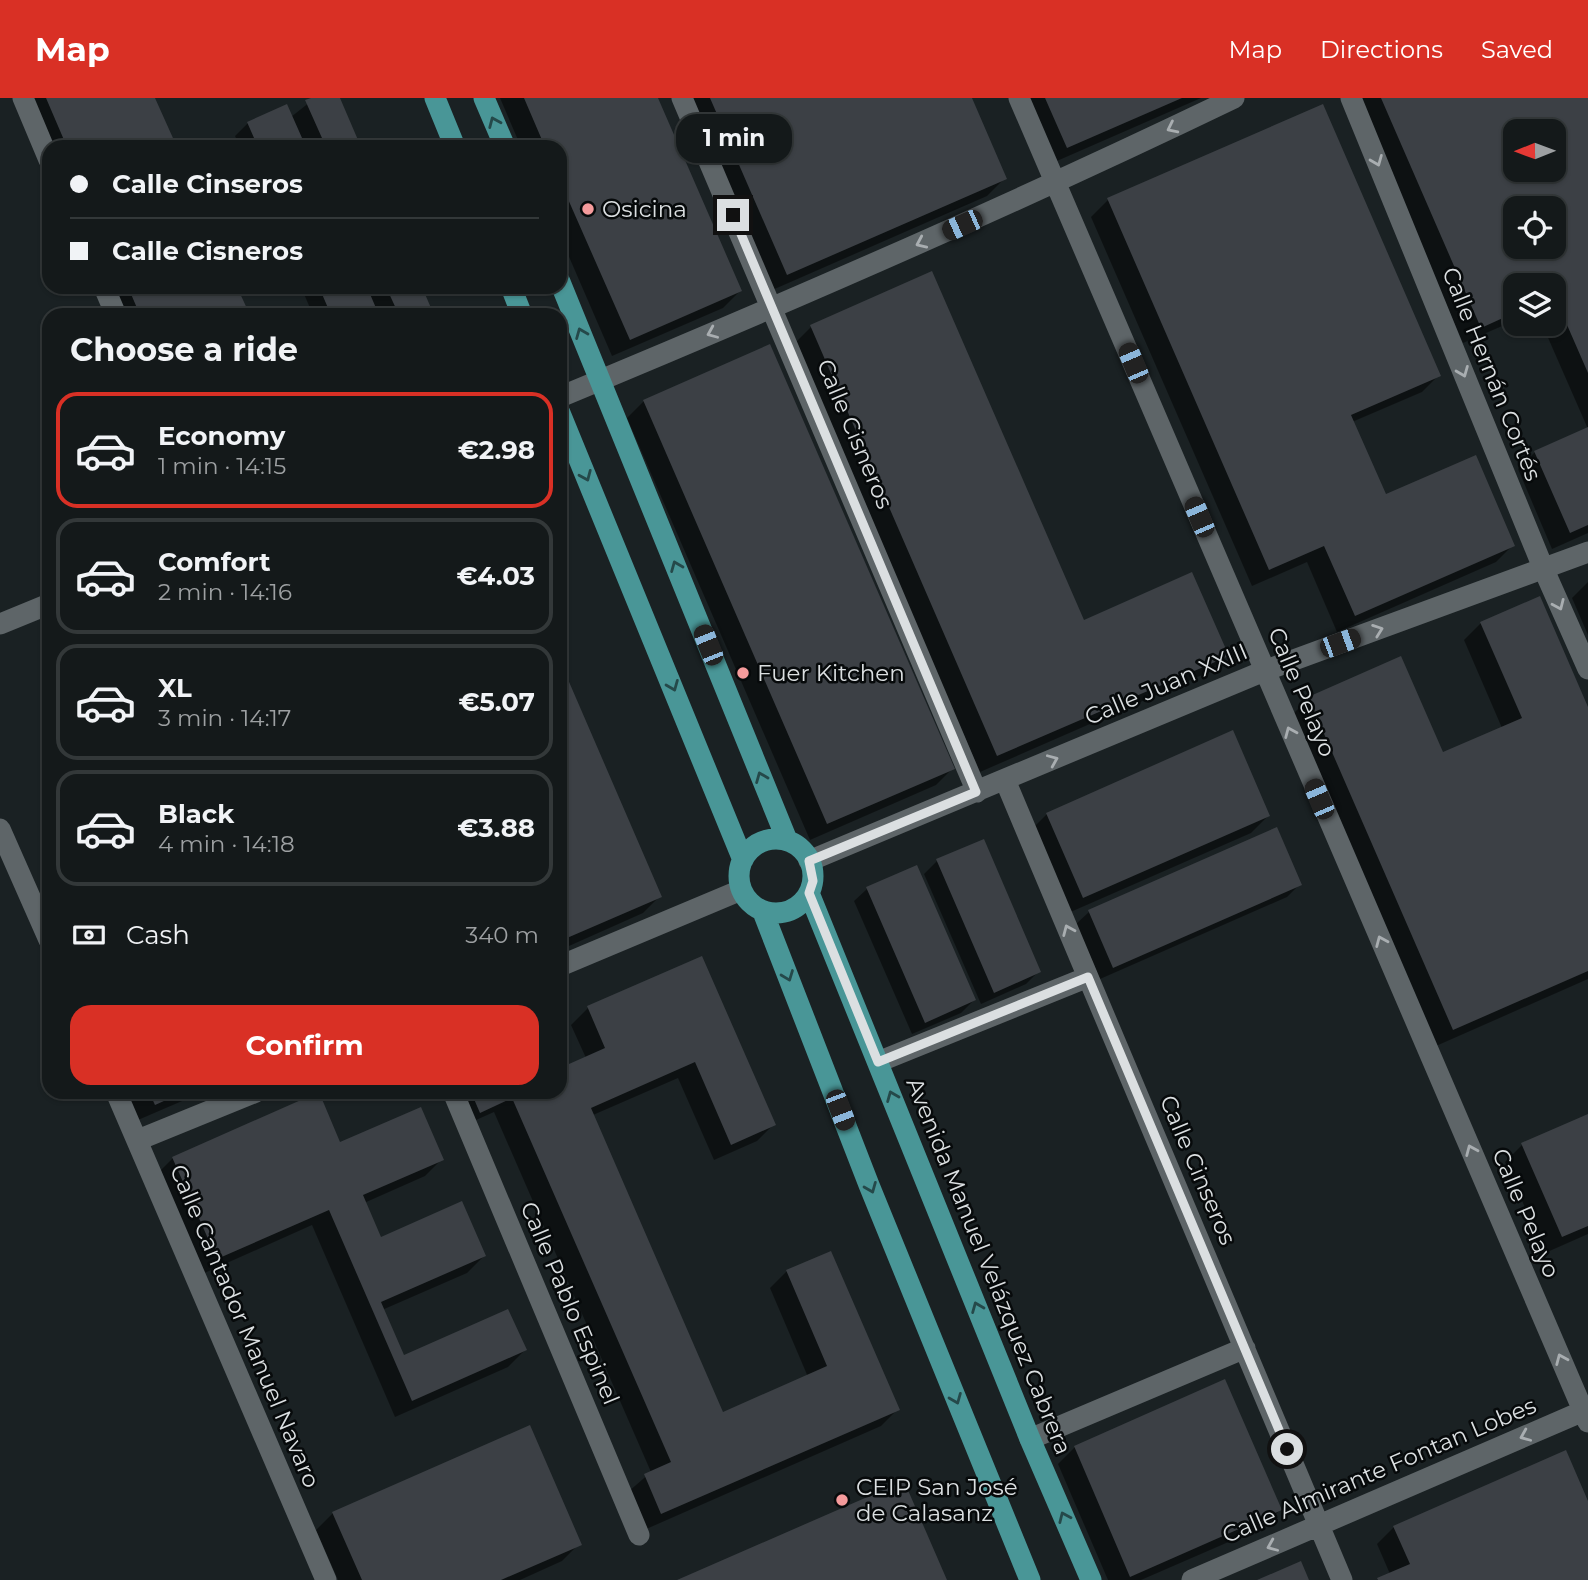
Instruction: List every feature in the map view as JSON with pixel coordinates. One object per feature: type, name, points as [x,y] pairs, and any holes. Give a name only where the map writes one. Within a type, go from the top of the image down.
[{"type":"main road","points":[[435,98],[452,140]]},
{"type":"main road","points":[[484,98],[502,140]]},
{"type":"main road","points":[[565,294],[787,841]]},
{"type":"main road","points":[[567,430],[743,860]]},
{"type":"main road","points":[[787,841],[804,852],[809,861],[813,881],[809,893],[792,910],[780,914],[763,912],[755,908],[741,890],[739,870],[743,860],[759,842],[787,841]]},
{"type":"main road","name":"Avenida Manuel Velázquez Cabrera","points":[[809,893],[1030,1440],[1091,1580]]},
{"type":"main road","points":[[763,912],[869,1185],[1030,1580]]},
{"type":"street","points":[[23,98],[42,143]]},
{"type":"street","name":"Calle Cisneros","points":[[682,98],[774,308],[976,792]]},
{"type":"street","name":"Calle Pelayo","points":[[1019,98],[1586,1414]]},
{"type":"street","points":[[567,394],[774,308],[1057,183],[1234,98]]},
{"type":"street","name":"Calle Hernán Cortés","points":[[1351,98],[1544,570],[1588,669]]},
{"type":"street","name":"Calle Juan XXIII","points":[[809,861],[1264,671],[1588,552]]},
{"type":"street","points":[[0,624],[42,607]]},
{"type":"street","name":"Calle Cinseros","points":[[1005,780],[1342,1580]]},
{"type":"street","points":[[0,829],[42,924]]},
{"type":"street","points":[[567,963],[741,890]]},
{"type":"street","points":[[878,1062],[1088,977]]},
{"type":"street","name":"Calle Cantador Manuel Navaro","points":[[119,1099],[326,1580]]},
{"type":"street","points":[[138,1140],[239,1099]]},
{"type":"street","name":"Calle Pablo Espinel","points":[[456,1099],[639,1535]]},
{"type":"street","points":[[1030,1440],[1245,1348]]},
{"type":"street","name":"Calle Almirante Fontan Lobes","points":[[1192,1580],[1586,1414]]},
{"type":"building","points":[[46,98],[155,98],[174,140],[64,140]]},
{"type":"building","points":[[340,98],[358,140],[323,140],[305,100]]},
{"type":"building","points":[[524,98],[658,98],[742,291],[630,340],[567,197],[567,140],[542,140]]},
{"type":"building","points":[[710,98],[972,98],[1007,179],[787,275]]},
{"type":"building","points":[[1045,98],[1182,98],[1067,148]]},
{"type":"building","points":[[1381,98],[1588,98],[1588,373],[1566,323],[1566,273],[1503,273],[1503,318],[1481,328]]},
{"type":"building","points":[[287,104],[303,140],[255,140],[247,122]]},
{"type":"building","points":[[1323,104],[1441,376],[1351,415],[1386,494],[1476,455],[1515,546],[1355,616],[1324,546],[1269,570],[1107,198]]},
{"type":"building","points":[[932,271],[1084,620],[1192,572],[1229,656],[997,756],[810,325]]},
{"type":"building","points":[[131,294],[240,294],[247,308],[137,308]]},
{"type":"building","points":[[322,294],[370,294],[376,308],[328,308]]},
{"type":"building","points":[[389,294],[425,294],[431,308],[396,308]]},
{"type":"building","points":[[770,344],[955,769],[827,824],[643,400]]},
{"type":"building","points":[[1588,427],[1588,525],[1570,533],[1534,451]]},
{"type":"building","points":[[1540,596],[1588,707],[1588,971],[1453,1030],[1308,697],[1401,656],[1443,752],[1522,718],[1480,622]]},
{"type":"building","points":[[567,677],[662,897],[567,938]]},
{"type":"building","points":[[1233,730],[1270,816],[1083,898],[1046,813]]},
{"type":"building","points":[[1277,827],[1302,885],[1113,968],[1088,910]]},
{"type":"building","points":[[984,839],[1041,972],[994,993],[936,859]]},
{"type":"building","points":[[917,865],[976,1000],[925,1023],[866,887]]},
{"type":"building","points":[[702,956],[776,1125],[731,1145],[695,1062],[591,1108],[723,1412],[827,1366],[786,1270],[831,1251],[900,1410],[661,1514],[644,1474],[671,1462],[512,1099],[567,1099],[567,1065],[605,1048],[587,1006]]},
{"type":"building","points":[[152,1099],[168,1099],[155,1105]]},
{"type":"building","points":[[303,1099],[322,1099],[340,1142],[421,1107],[444,1160],[363,1195],[381,1237],[462,1201],[486,1256],[381,1302],[404,1355],[508,1309],[527,1350],[412,1401],[329,1210],[217,1259],[172,1157]]},
{"type":"building","points":[[474,1099],[510,1099],[480,1113]]},
{"type":"building","points":[[1588,1114],[1588,1226],[1562,1237],[1521,1143]]},
{"type":"building","points":[[1225,1379],[1282,1510],[1130,1577],[1074,1446]]},
{"type":"building","points":[[530,1425],[582,1545],[501,1580],[362,1580],[332,1512]]},
{"type":"building","points":[[1566,1450],[1588,1501],[1588,1580],[1378,1580],[1377,1578],[1410,1564],[1393,1526]]},
{"type":"building","points":[[904,1481],[947,1580],[677,1580]]},
{"type":"building","points":[[1301,1561],[1309,1580],[1257,1580]]},
{"type":"place","name":"Osicina","points":[[588,209]]},
{"type":"place","name":"Fuer Kitchen","points":[[743,673]]},
{"type":"place","name":"CEIP San José de Calasanz","points":[[842,1500]]},
{"type":"route","points":[[733,215],[976,792],[809,861],[813,881],[809,893],[878,1062],[1088,977],[1287,1449]]}]
